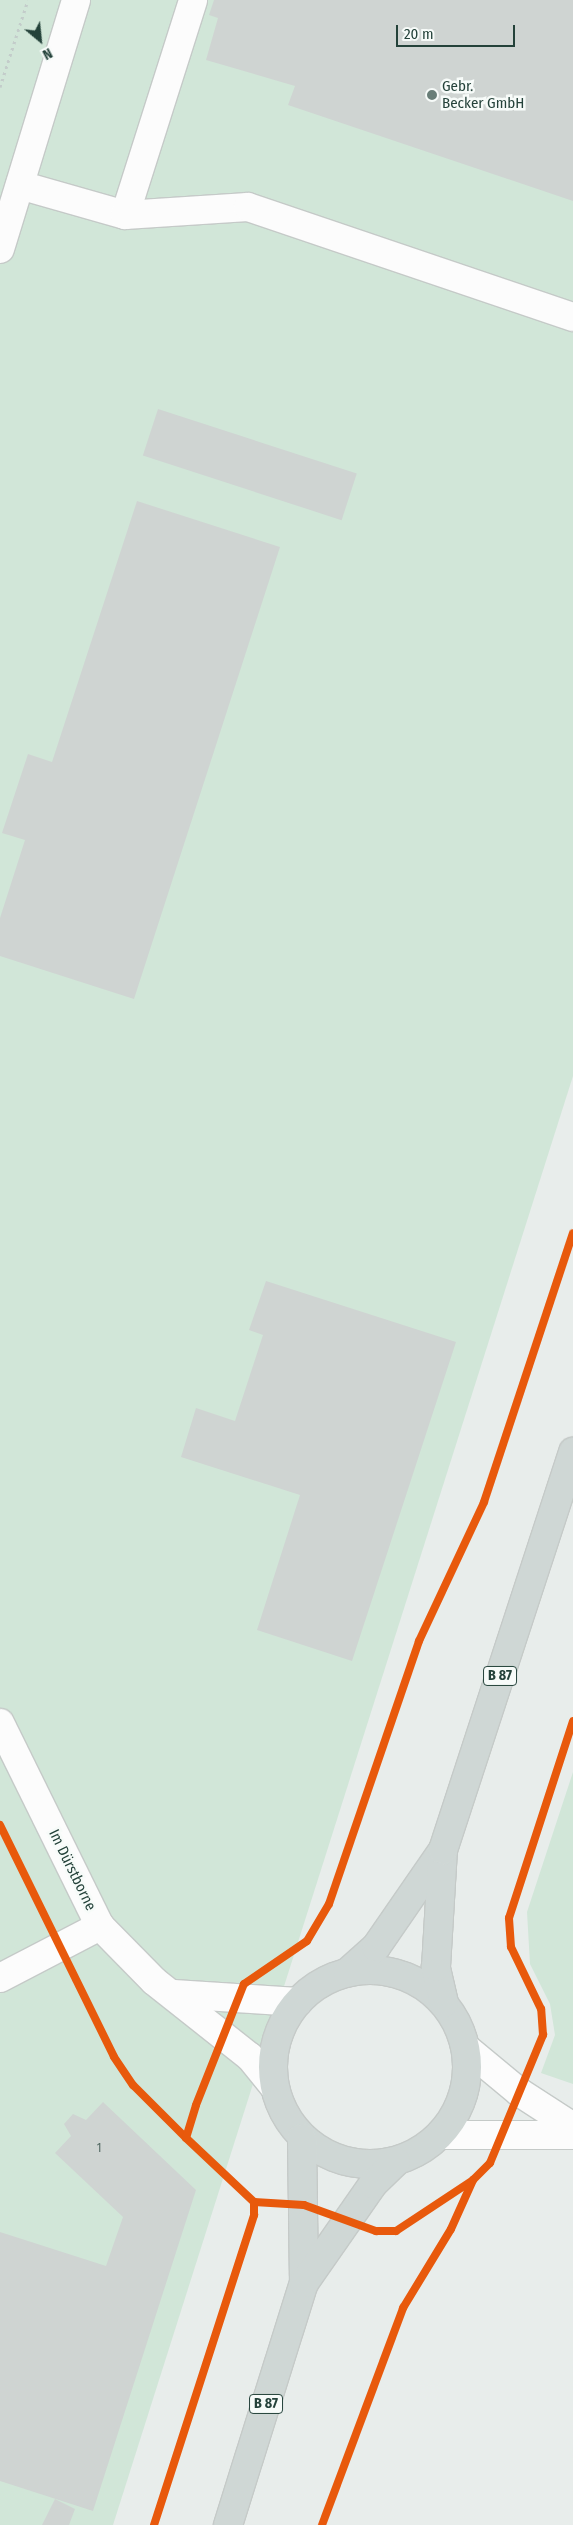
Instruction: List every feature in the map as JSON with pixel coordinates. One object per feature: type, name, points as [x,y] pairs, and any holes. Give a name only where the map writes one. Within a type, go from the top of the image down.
[{"type":"main road","name":"B 87","points":[[228,2525],[304,2283],[367,2192],[396,2162],[440,2135],[452,2120],[466,2085],[466,2048],[444,2002],[436,1967],[443,1850],[573,1452]]},
{"type":"main road","name":"B 87","points":[[396,2162],[346,2162],[302,2138],[284,2115],[274,2087],[276,2042],[298,2002],[320,1983],[348,1972],[376,1947],[443,1850]]},
{"type":"main road","name":"B 87","points":[[348,1972],[400,1974],[444,2002]]},
{"type":"main road","name":"B 87","points":[[302,2138],[304,2283]]},
{"type":"street","points":[[0,249],[76,0]]},
{"type":"street","points":[[125,215],[193,0]]},
{"type":"street","points":[[20,185],[125,215],[248,207],[573,317]]},
{"type":"street","name":"Im Dürstborne","points":[[0,1723],[100,1926],[174,1994],[250,2057],[274,2087]]},
{"type":"street","points":[[0,1978],[100,1926]]},
{"type":"street","points":[[174,1994],[298,2002]]},
{"type":"street","points":[[466,2048],[519,2092],[573,2127]]},
{"type":"street","points":[[440,2135],[573,2135]]},
{"type":"path","points":[[0,87],[28,0]]},
{"type":"path","points":[[0,1824],[58,1948],[114,2057],[133,2085],[186,2138]]},
{"type":"green space","points":[[0,0],[573,0],[573,1076],[113,2525],[0,2525]]},
{"type":"green space","points":[[573,1772],[573,2084],[541,2073],[555,2035],[550,2004],[530,1964],[527,1912]]},
{"type":"building","name":"Gebr. Becker GmbH","points":[[214,0],[573,0],[573,201],[288,105],[295,86],[206,60],[218,18],[209,15]]},
{"type":"building","points":[[158,409],[357,474],[342,520],[143,456]]},
{"type":"building","points":[[137,501],[280,547],[134,999],[0,956],[0,918],[25,840],[2,833],[28,754],[52,762]]},
{"type":"building","points":[[266,1281],[456,1342],[352,1661],[257,1630],[300,1495],[181,1457],[196,1408],[235,1421],[263,1335],[249,1330]]},
{"type":"building","points":[[103,2102],[196,2190],[93,2511],[0,2481],[0,2232],[106,2266],[123,2217],[55,2153],[71,2136],[64,2124],[73,2114],[86,2120]]},
{"type":"building","points":[[55,2499],[75,2509],[69,2525],[42,2525]]},
{"type":"cycle path","points":[[154,2525],[254,2215],[254,2202],[186,2138],[196,2105],[244,1984],[307,1941],[329,1904],[419,1641],[484,1502],[573,1233]]},
{"type":"cycle path","points":[[322,2525],[403,2308],[451,2229],[473,2180],[490,2163],[543,2035],[541,2009],[511,1947],[509,1918],[573,1721]]},
{"type":"cycle path","points":[[0,1825],[114,2057],[133,2085],[186,2138]]},
{"type":"cycle path","points":[[254,2202],[304,2205],[376,2231],[396,2231],[473,2180]]},
{"type":"place","name":"Gebr. Becker GmbH","points":[[432,95]]}]
